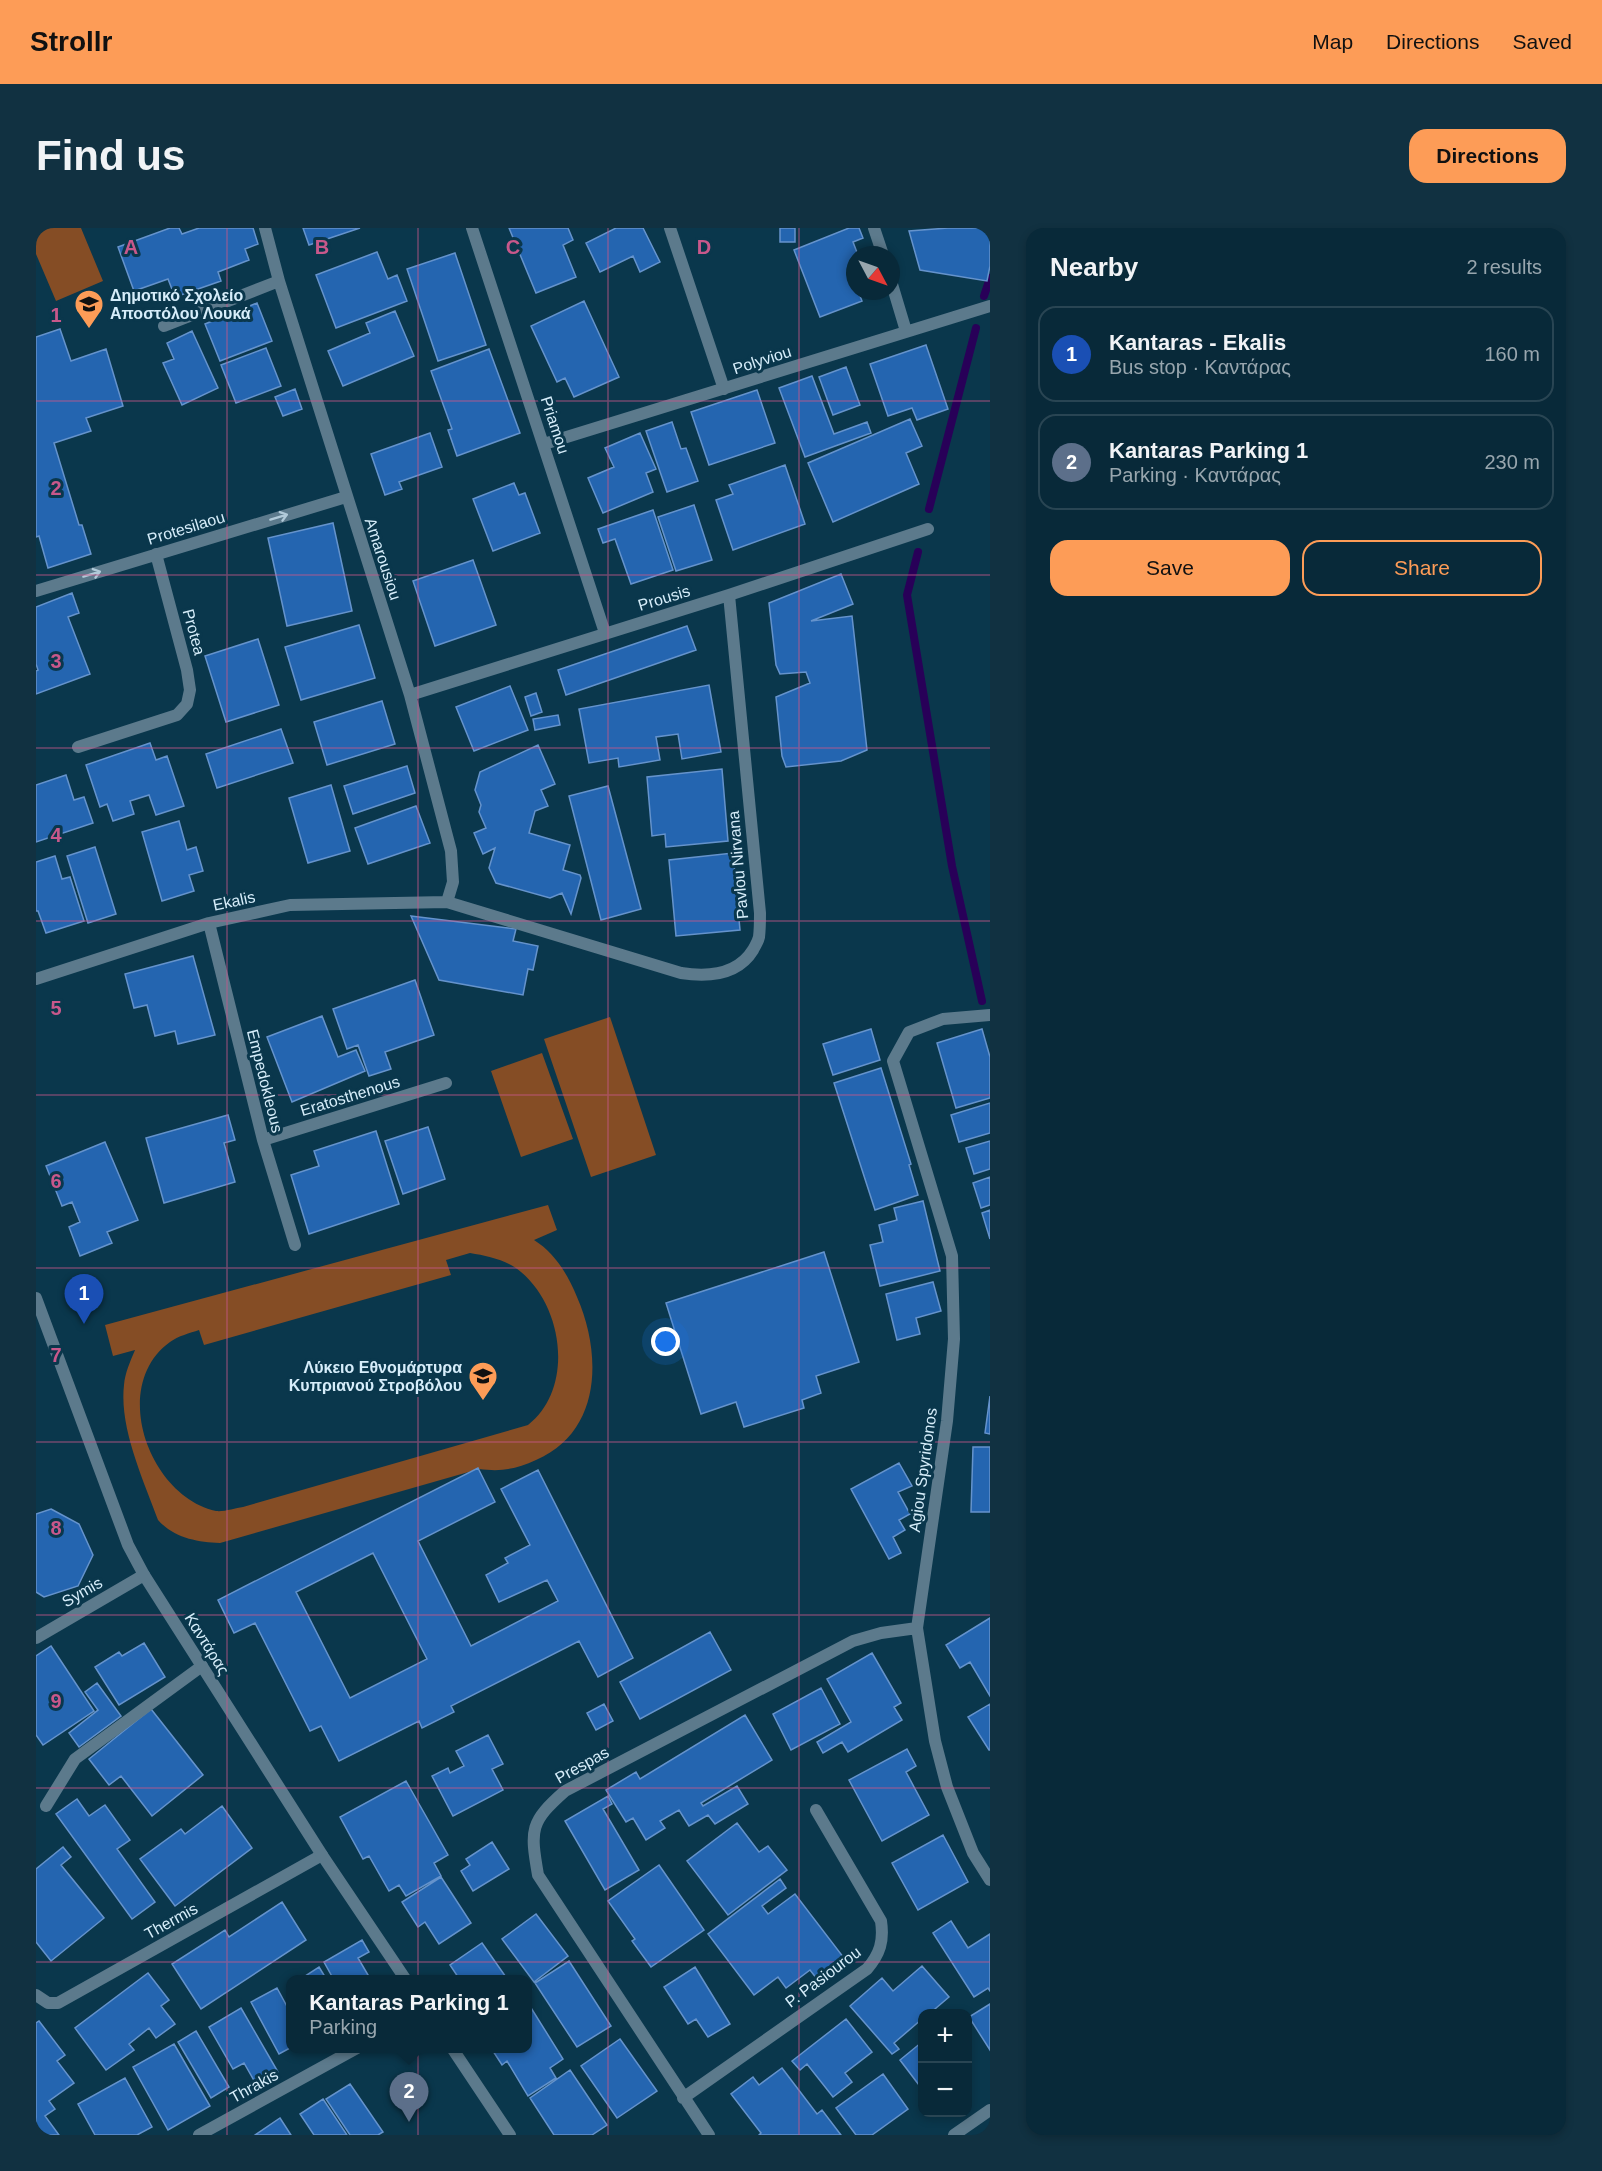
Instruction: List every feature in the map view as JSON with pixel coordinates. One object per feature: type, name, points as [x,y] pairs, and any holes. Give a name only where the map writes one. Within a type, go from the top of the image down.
[{"type":"street","name":"Amarousiou","points":[[265,228],[279,281],[410,695],[451,851],[453,882],[447,902]]},
{"type":"street","name":"Priamou","points":[[472,228],[605,633]]},
{"type":"street","points":[[670,228],[724,389]]},
{"type":"street","points":[[874,228],[880,246]]},
{"type":"street","points":[[164,326],[279,281]]},
{"type":"street","points":[[897,300],[906,331]]},
{"type":"street","name":"Polyviou","points":[[544,444],[990,306]]},
{"type":"street","name":"Protesilaou","points":[[36,591],[346,496]]},
{"type":"street","name":"Prousis","points":[[410,695],[729,595],[928,529]]},
{"type":"street","name":"Protea","points":[[78,747],[177,715],[188,704],[190,690],[187,670],[156,554]]},
{"type":"street","name":"Pavlou Nirvana","points":[[447,902],[681,973],[701,976],[724,973],[735,968],[748,957],[759,939],[760,913],[729,595]]},
{"type":"street","name":"Ekalis","points":[[36,979],[208,923],[290,905],[447,902]]},
{"type":"street","name":"Empedokleous","points":[[208,923],[262,1140],[296,1245]]},
{"type":"street","name":"Agiou Spyridonos","points":[[990,1015],[943,1019],[909,1032],[893,1061],[952,1256],[954,1339],[947,1421],[917,1629],[934,1741],[947,1787],[973,1853],[990,1880]]},
{"type":"street","name":"Eratosthenous","points":[[262,1140],[447,1083]]},
{"type":"street","name":"Καντάρας","points":[[36,1298],[128,1545],[144,1575],[322,1855],[403,1975]]},
{"type":"street","name":"Symis","points":[[36,1638],[144,1575]]},
{"type":"street","name":"Prespas","points":[[709,2135],[538,1875],[533,1847],[535,1824],[538,1817],[565,1791],[853,1641],[881,1633],[917,1629]]},
{"type":"street","points":[[46,1806],[75,1759],[202,1666]]},
{"type":"street","name":"P. Pasiourou","points":[[683,2098],[867,1969],[881,1947],[883,1936],[881,1922],[816,1810]]},
{"type":"street","name":"Thermis","points":[[36,1995],[48,2003],[58,2003],[322,1855]]},
{"type":"street","name":"Thrakis","points":[[199,2135],[350,2053]]},
{"type":"street","points":[[455,2053],[510,2135]]},
{"type":"street","points":[[954,2135],[990,2110]]},
{"type":"shaded area","points":[[36,228],[81,228],[103,281],[56,301],[36,254]]},
{"type":"shaded area","points":[[610,1017],[656,1155],[591,1177],[544,1039]]},
{"type":"shaded area","points":[[542,1053],[573,1139],[521,1157],[491,1071]]},
{"type":"shaded area","points":[[548,1205],[557,1230],[534,1240],[542,1245],[560,1265],[577,1297],[590,1343],[591,1389],[585,1411],[574,1431],[558,1447],[529,1463],[502,1470],[479,1469],[220,1543],[203,1542],[179,1535],[158,1520],[134,1454],[125,1419],[123,1402],[125,1381],[135,1350],[113,1356],[105,1325]],"holes":[[[470,1253],[490,1257],[516,1268],[536,1287],[547,1306],[558,1348],[557,1370],[552,1391],[543,1410],[528,1425],[243,1507],[222,1511],[216,1511],[192,1501],[172,1484],[156,1463],[145,1437],[140,1411],[142,1385],[152,1361],[170,1342],[199,1330],[204,1345],[451,1275],[446,1260]]]},
{"type":"building","points":[[170,228],[179,228],[182,234],[199,228],[253,228],[258,244],[245,249],[249,260],[218,272],[221,281],[175,297],[168,279],[134,291],[118,247]]},
{"type":"building","points":[[303,228],[360,228],[309,245]]},
{"type":"building","points":[[509,228],[568,228],[573,240],[563,245],[576,277],[536,293]]},
{"type":"building","points":[[616,228],[643,228],[660,262],[640,272],[633,256],[600,272],[586,243]]},
{"type":"building","points":[[780,228],[795,228],[795,242],[780,242]]},
{"type":"building","points":[[849,228],[859,228],[863,238],[853,242],[855,246],[846,246],[846,300],[862,301],[820,317],[794,250]]},
{"type":"building","points":[[990,228],[990,266],[987,281],[920,270],[909,231]]},
{"type":"building","points":[[377,252],[388,279],[397,275],[407,301],[336,328],[316,275]]},
{"type":"building","points":[[455,253],[486,345],[438,361],[407,269]]},
{"type":"building","points":[[584,301],[619,377],[574,397],[565,378],[557,382],[531,326]]},
{"type":"building","points":[[257,303],[272,341],[220,361],[205,324]]},
{"type":"building","points":[[395,311],[414,356],[343,386],[328,351],[370,333],[366,323]]},
{"type":"building","points":[[60,329],[71,361],[106,349],[123,406],[86,418],[91,431],[54,443],[79,525],[82,525],[91,554],[48,568],[39,536],[36,537],[36,337]]},
{"type":"building","points":[[192,331],[218,388],[182,405],[163,363],[174,359],[167,343]]},
{"type":"building","points":[[926,345],[948,409],[917,420],[912,408],[888,416],[870,364]]},
{"type":"building","points":[[266,348],[281,386],[236,403],[221,365]]},
{"type":"building","points":[[489,349],[520,433],[457,456],[448,430],[452,429],[431,371]]},
{"type":"building","points":[[846,367],[860,405],[833,415],[819,377]]},
{"type":"building","points":[[812,376],[834,434],[867,422],[871,433],[805,457],[779,388]]},
{"type":"building","points":[[295,389],[302,409],[283,416],[275,397]]},
{"type":"building","points":[[757,390],[775,443],[709,465],[691,412]]},
{"type":"building","points":[[910,419],[922,446],[906,453],[919,484],[833,522],[808,463]]},
{"type":"building","points":[[672,422],[681,449],[686,448],[698,481],[667,492],[646,431]]},
{"type":"building","points":[[430,433],[442,467],[399,482],[402,489],[385,495],[371,454]]},
{"type":"building","points":[[640,433],[656,469],[646,473],[653,492],[603,513],[588,478],[614,467],[605,448]]},
{"type":"building","points":[[785,465],[805,524],[733,550],[716,500],[733,494],[729,485]]},
{"type":"building","points":[[514,483],[519,495],[525,493],[540,533],[493,551],[473,499]]},
{"type":"building","points":[[694,505],[712,560],[676,571],[658,517]]},
{"type":"building","points":[[653,510],[673,570],[631,584],[615,539],[603,543],[598,529]]},
{"type":"building","points":[[333,523],[352,611],[287,626],[268,538]]},
{"type":"building","points":[[473,560],[496,625],[435,646],[413,581]]},
{"type":"building","points":[[841,574],[853,604],[811,621],[852,616],[867,750],[841,761],[786,767],[782,756],[776,697],[810,683],[806,672],[780,674],[776,665],[769,603]]},
{"type":"building","points":[[72,593],[79,613],[68,617],[90,674],[36,694],[36,671],[38,670],[36,664],[36,607]]},
{"type":"building","points":[[359,625],[375,678],[301,700],[285,647]]},
{"type":"building","points":[[687,626],[696,650],[566,695],[558,670]]},
{"type":"building","points":[[258,639],[279,705],[226,722],[205,656]]},
{"type":"building","points":[[709,685],[721,752],[682,759],[678,734],[656,737],[660,760],[619,767],[618,758],[589,763],[579,709]]},
{"type":"building","points":[[510,686],[528,730],[474,751],[456,707]]},
{"type":"building","points":[[536,693],[542,712],[531,716],[525,697]]},
{"type":"building","points":[[382,701],[395,744],[327,765],[314,722]]},
{"type":"building","points":[[558,715],[560,725],[535,730],[533,719]]},
{"type":"building","points":[[281,729],[293,763],[217,788],[206,754]]},
{"type":"building","points":[[150,743],[156,760],[167,756],[184,806],[156,815],[149,795],[130,801],[134,814],[113,821],[107,804],[100,807],[86,765]]},
{"type":"building","points":[[538,745],[555,784],[541,790],[548,806],[535,811],[529,833],[570,845],[563,870],[580,875],[581,878],[571,914],[562,893],[550,898],[496,883],[489,868],[495,848],[483,854],[474,833],[486,828],[479,812],[481,805],[475,790],[480,772]]},
{"type":"building","points":[[407,766],[415,793],[353,814],[344,786]]},
{"type":"building","points":[[722,769],[728,841],[666,847],[665,834],[652,836],[647,777]]},
{"type":"building","points":[[66,775],[74,800],[84,797],[93,823],[36,842],[36,785]]},
{"type":"building","points":[[331,785],[350,851],[308,863],[289,798]]},
{"type":"building","points":[[608,786],[641,909],[601,920],[569,796]]},
{"type":"building","points":[[416,806],[430,843],[368,864],[355,828]]},
{"type":"building","points":[[179,821],[187,850],[196,847],[203,871],[189,875],[194,891],[162,901],[142,832]]},
{"type":"building","points":[[95,847],[116,914],[88,923],[67,856]]},
{"type":"building","points":[[733,853],[740,930],[676,936],[669,860]]},
{"type":"building","points":[[55,856],[62,879],[70,877],[84,921],[46,933],[38,911],[36,911],[36,862]]},
{"type":"building","points":[[411,916],[516,929],[513,941],[538,946],[533,970],[528,969],[523,995],[439,980]]},
{"type":"building","points":[[193,956],[215,1035],[178,1044],[175,1031],[155,1036],[147,1005],[134,1008],[125,974]]},
{"type":"building","points":[[415,980],[434,1035],[385,1052],[391,1069],[369,1076],[358,1045],[347,1049],[333,1009]]},
{"type":"building","points":[[322,1016],[338,1057],[356,1050],[365,1071],[292,1102],[267,1037]]},
{"type":"building","points":[[871,1029],[880,1060],[833,1075],[823,1044]]},
{"type":"building","points":[[982,1029],[990,1057],[990,1098],[956,1108],[937,1043]]},
{"type":"building","points":[[881,1068],[911,1164],[909,1165],[918,1195],[875,1210],[834,1083]]},
{"type":"building","points":[[990,1103],[990,1133],[959,1142],[951,1115]]},
{"type":"building","points":[[228,1115],[235,1140],[224,1143],[235,1182],[164,1203],[146,1138]]},
{"type":"building","points":[[428,1127],[445,1179],[403,1194],[385,1141]]},
{"type":"building","points":[[376,1131],[399,1204],[309,1234],[291,1175],[319,1166],[314,1151]]},
{"type":"building","points":[[990,1141],[990,1169],[974,1174],[966,1148]]},
{"type":"building","points":[[105,1142],[138,1220],[107,1232],[112,1243],[80,1256],[69,1227],[80,1222],[72,1202],[62,1206],[46,1166]]},
{"type":"building","points":[[990,1177],[990,1205],[981,1208],[973,1183]]},
{"type":"building","points":[[923,1201],[940,1271],[880,1286],[870,1245],[883,1242],[879,1225],[897,1220],[894,1208]]},
{"type":"building","points":[[990,1210],[990,1239],[982,1213]]},
{"type":"building","points":[[824,1252],[859,1362],[816,1376],[821,1393],[802,1400],[804,1408],[744,1427],[736,1402],[701,1414],[666,1303]]},
{"type":"building","points":[[933,1282],[941,1311],[916,1318],[920,1334],[897,1340],[886,1294]]},
{"type":"building","points":[[990,1396],[990,1434],[985,1433]]},
{"type":"building","points":[[973,1447],[990,1447],[990,1512],[971,1512]]},
{"type":"building","points":[[899,1463],[912,1486],[898,1492],[910,1514],[899,1520],[905,1530],[893,1537],[901,1553],[889,1559],[851,1489]]},
{"type":"building","points":[[478,1468],[495,1502],[418,1541],[471,1646],[558,1601],[547,1580],[499,1602],[486,1575],[508,1563],[505,1558],[530,1545],[501,1489],[538,1470],[633,1658],[598,1677],[579,1641],[451,1706],[454,1712],[422,1728],[419,1721],[339,1761],[321,1726],[310,1731],[255,1623],[234,1633],[218,1600]],"holes":[[[373,1553],[427,1659],[350,1698],[296,1592]]]},
{"type":"building","points":[[51,1509],[79,1524],[93,1555],[78,1586],[44,1597],[36,1592],[36,1514]]},
{"type":"building","points":[[990,1618],[990,1696],[970,1662],[960,1668],[946,1645]]},
{"type":"building","points":[[710,1632],[731,1670],[640,1719],[620,1682]]},
{"type":"building","points":[[144,1643],[165,1677],[119,1705],[95,1667],[119,1652],[122,1656]]},
{"type":"building","points":[[51,1646],[94,1711],[43,1745],[36,1735],[36,1656]]},
{"type":"building","points":[[872,1653],[901,1703],[894,1707],[902,1720],[848,1752],[842,1742],[823,1753],[817,1742],[851,1722],[827,1679]]},
{"type":"building","points":[[97,1683],[121,1716],[79,1747],[69,1733],[98,1710],[85,1692]]},
{"type":"building","points":[[821,1688],[840,1724],[791,1750],[773,1714]]},
{"type":"building","points":[[604,1704],[613,1721],[596,1730],[587,1713]]},
{"type":"building","points":[[990,1704],[990,1750],[989,1750],[968,1717]]},
{"type":"building","points":[[151,1709],[203,1775],[152,1816],[121,1776],[109,1785],[89,1759]]},
{"type":"building","points":[[745,1715],[772,1760],[701,1803],[703,1806],[737,1786],[748,1804],[715,1824],[708,1815],[689,1826],[679,1810],[660,1821],[665,1828],[646,1840],[633,1818],[626,1822],[606,1790],[636,1772],[640,1779]]},
{"type":"building","points":[[488,1735],[503,1764],[492,1769],[503,1790],[453,1816],[432,1776],[448,1768],[450,1773],[464,1766],[456,1751]]},
{"type":"building","points":[[907,1749],[916,1766],[906,1772],[929,1815],[882,1841],[849,1780]]},
{"type":"building","points":[[406,1781],[448,1855],[434,1863],[441,1876],[406,1896],[399,1885],[389,1891],[369,1856],[363,1859],[340,1817]]},
{"type":"building","points":[[608,1796],[612,1804],[603,1809],[639,1870],[605,1890],[565,1821]]},
{"type":"building","points":[[77,1799],[89,1816],[105,1805],[130,1840],[117,1849],[155,1902],[132,1919],[56,1814]]},
{"type":"building","points":[[222,1806],[252,1848],[175,1906],[140,1859],[181,1829],[185,1834]]},
{"type":"building","points":[[737,1823],[759,1852],[768,1846],[787,1870],[728,1915],[687,1861]]},
{"type":"building","points":[[943,1835],[968,1882],[918,1910],[892,1863]]},
{"type":"building","points":[[492,1842],[509,1869],[473,1891],[461,1871],[470,1865],[466,1859]]},
{"type":"building","points":[[63,1847],[71,1857],[61,1865],[104,1918],[51,1961],[36,1942],[36,1869]]},
{"type":"building","points":[[659,1865],[704,1930],[651,1967],[632,1941],[635,1939],[608,1901]]},
{"type":"building","points":[[441,1877],[471,1923],[439,1944],[425,1922],[418,1927],[402,1902]]},
{"type":"building","points":[[780,1879],[786,1888],[762,1906],[768,1914],[795,1894],[844,1958],[817,1979],[810,1970],[786,1988],[778,1977],[754,1995],[708,1934]]},
{"type":"building","points":[[282,1902],[306,1940],[201,2009],[172,1964],[225,1930],[229,1937]]},
{"type":"building","points":[[536,1914],[568,1956],[534,1982],[532,1975],[529,1975],[502,1939]]},
{"type":"building","points":[[951,1921],[968,1948],[990,1934],[990,1991],[988,1988],[974,1997],[933,1933]]},
{"type":"building","points":[[362,1940],[369,1952],[358,1958],[368,1975],[331,1975],[324,1962]]},
{"type":"building","points":[[482,1943],[504,1975],[457,1975],[450,1965]]},
{"type":"building","points":[[569,1961],[611,2026],[577,2047],[535,1983]]},
{"type":"building","points":[[922,1966],[949,1997],[935,2009],[918,2009],[918,2022],[894,2043],[899,2049],[892,2054],[850,2006],[882,1978],[893,1991]]},
{"type":"building","points":[[319,1967],[324,1975],[307,1975]]},
{"type":"building","points":[[695,1967],[730,2024],[708,2037],[696,2019],[688,2024],[664,1987]]},
{"type":"building","points":[[148,1973],[169,2000],[161,2006],[175,2024],[156,2038],[149,2028],[129,2044],[134,2050],[106,2070],[75,2028]]},
{"type":"building","points":[[277,1988],[286,2005],[286,2050],[279,2054],[251,2002]]},
{"type":"building","points":[[990,2004],[990,2050],[972,2022],[972,2015]]},
{"type":"building","points":[[241,2008],[278,2072],[256,2084],[244,2063],[233,2069],[209,2027]]},
{"type":"building","points":[[532,2009],[563,2059],[550,2068],[556,2078],[528,2096],[507,2061],[502,2065],[494,2053],[532,2053]]},
{"type":"building","points":[[846,2019],[872,2052],[845,2073],[852,2082],[833,2097],[807,2064],[800,2070],[792,2061]]},
{"type":"building","points":[[39,2021],[65,2055],[57,2061],[74,2083],[49,2101],[55,2109],[45,2116],[59,2135],[36,2135],[36,2023]]},
{"type":"building","points":[[196,2031],[229,2087],[211,2098],[178,2042]]},
{"type":"building","points":[[620,2039],[657,2091],[617,2118],[581,2066]]},
{"type":"building","points":[[174,2044],[210,2106],[168,2130],[133,2067]]},
{"type":"building","points":[[918,2045],[918,2084],[900,2060]]},
{"type":"building","points":[[782,2068],[817,2114],[822,2110],[841,2135],[759,2135],[761,2133],[731,2094],[753,2077],[759,2085]]},
{"type":"building","points":[[570,2070],[607,2125],[592,2135],[554,2135],[530,2098]]},
{"type":"building","points":[[883,2074],[908,2109],[872,2135],[856,2135],[836,2108]]},
{"type":"building","points":[[125,2078],[152,2127],[137,2135],[95,2135],[78,2104]]},
{"type":"building","points":[[350,2084],[383,2132],[378,2135],[350,2135],[326,2099]]},
{"type":"building","points":[[323,2099],[347,2135],[314,2135],[300,2114]]},
{"type":"building","points":[[280,2118],[291,2135],[255,2135]]},
{"type":"waterway","points":[[984,296],[990,278]]},
{"type":"waterway","points":[[929,509],[976,328]]},
{"type":"waterway","points":[[918,552],[907,595],[952,866],[982,1001]]},
{"type":"place","name":"Δημοτικό Σχολείο Αποστόλου Λουκά","points":[[89,330]]},
{"type":"place","name":"Kantaras - Ekalis","points":[[84,1324]]},
{"type":"place","name":"Λύκειο Εθνομάρτυρα Κυπριανού Στροβόλου","points":[[483,1402]]},
{"type":"place","name":"Kantaras Parking 1","points":[[409,2122]]}]
